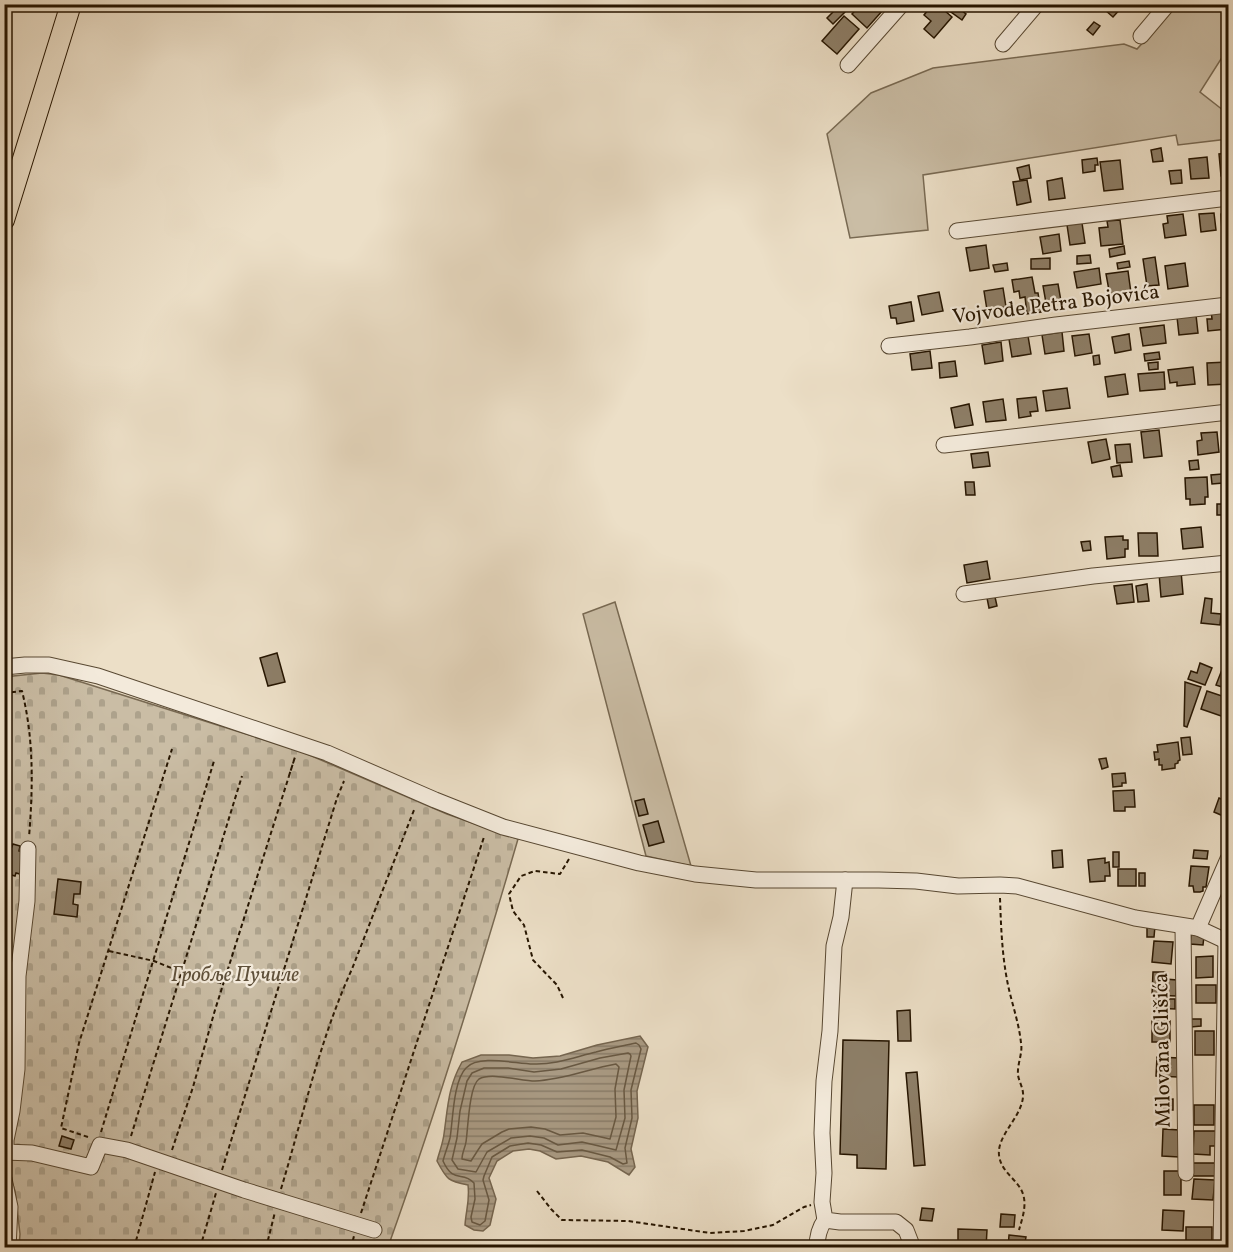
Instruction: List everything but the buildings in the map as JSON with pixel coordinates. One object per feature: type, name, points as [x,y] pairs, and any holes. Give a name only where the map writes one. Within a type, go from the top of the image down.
[{"type":"main road","points":[[4,220],[71,4]]},
{"type":"street","points":[[848,65],[902,4]]},
{"type":"street","points":[[1003,44],[1037,4]]},
{"type":"street","points":[[1141,36],[1168,4]]},
{"type":"street","points":[[957,231],[1228,198]]},
{"type":"street","name":"Vojvode Petra Bojovića","points":[[888,346],[1228,305]]},
{"type":"street","points":[[944,445],[1228,412]]},
{"type":"street","points":[[964,594],[1093,576],[1228,563]]},
{"type":"street","points":[[4,667],[49,665],[98,676],[327,753],[503,827],[639,863],[695,874],[756,880],[845,880],[958,886],[1017,886],[1135,918],[1198,928],[1228,941],[1221,1248]]},
{"type":"street","points":[[28,849],[27,901],[18,976],[17,1069],[5,1152],[32,1154],[91,1167],[100,1145],[127,1150],[219,1182],[374,1230]]},
{"type":"street","points":[[1198,928],[1228,860]]},
{"type":"street","points":[[817,1248],[821,1226],[825,1220],[822,1202],[824,1173],[822,1133],[834,946],[841,917],[845,880]]},
{"type":"street","name":"Milovana Glišića","points":[[1182,927],[1186,1173]]},
{"type":"street","points":[[5,1181],[10,1207],[8,1248]]},
{"type":"street","points":[[825,1220],[896,1222],[906,1230],[912,1248]]},
{"type":"path","points":[[4,693],[22,691],[27,712],[32,749],[28,849]]},
{"type":"path","points":[[92,1138],[61,1128],[79,1043],[172,749]]},
{"type":"path","points":[[134,1248],[163,1163],[193,1087],[295,757],[288,779]]},
{"type":"path","points":[[100,1136],[214,761]]},
{"type":"path","points":[[127,1150],[242,776]]},
{"type":"path","points":[[200,1248],[330,820],[344,781]]},
{"type":"path","points":[[266,1248],[323,1047],[414,810]]},
{"type":"path","points":[[351,1248],[484,837]]},
{"type":"path","points":[[563,998],[556,985],[532,960],[524,925],[513,911],[509,894],[521,876],[535,871],[560,874],[577,846]]},
{"type":"path","points":[[1000,885],[1001,935],[1008,982],[1022,1045],[1018,1075],[1023,1097],[1019,1111],[999,1148],[999,1157],[1003,1169],[1023,1194],[1024,1211],[1019,1230]]},
{"type":"path","points":[[108,951],[154,961],[181,972],[224,984]]},
{"type":"path","points":[[537,1191],[550,1209],[562,1220],[628,1221],[710,1233],[744,1231],[773,1225],[804,1207],[822,1202]]},
{"type":"green space","points":[[1177,5],[1228,5],[1228,48],[1200,92],[1228,114],[1228,139],[1178,145],[1176,135],[923,175],[928,230],[850,238],[827,134],[871,93],[933,68],[1124,44],[1137,49]]},
{"type":"green space","points":[[615,602],[691,866],[646,856],[583,614]]},
{"type":"green space","name":"Гробље Пучиле","points":[[42,673],[59,675],[300,751],[447,814],[518,839],[456,1044],[388,1247],[19,1247],[20,1234],[15,1191],[4,1158],[4,677]]},
{"type":"water","points":[[640,1036],[648,1047],[637,1091],[638,1118],[631,1149],[635,1167],[629,1175],[608,1162],[581,1156],[556,1159],[540,1151],[529,1149],[513,1151],[497,1161],[489,1178],[496,1199],[490,1225],[483,1231],[474,1230],[465,1225],[468,1185],[449,1179],[437,1161],[451,1088],[462,1062],[481,1055],[533,1058],[560,1056]]}]
